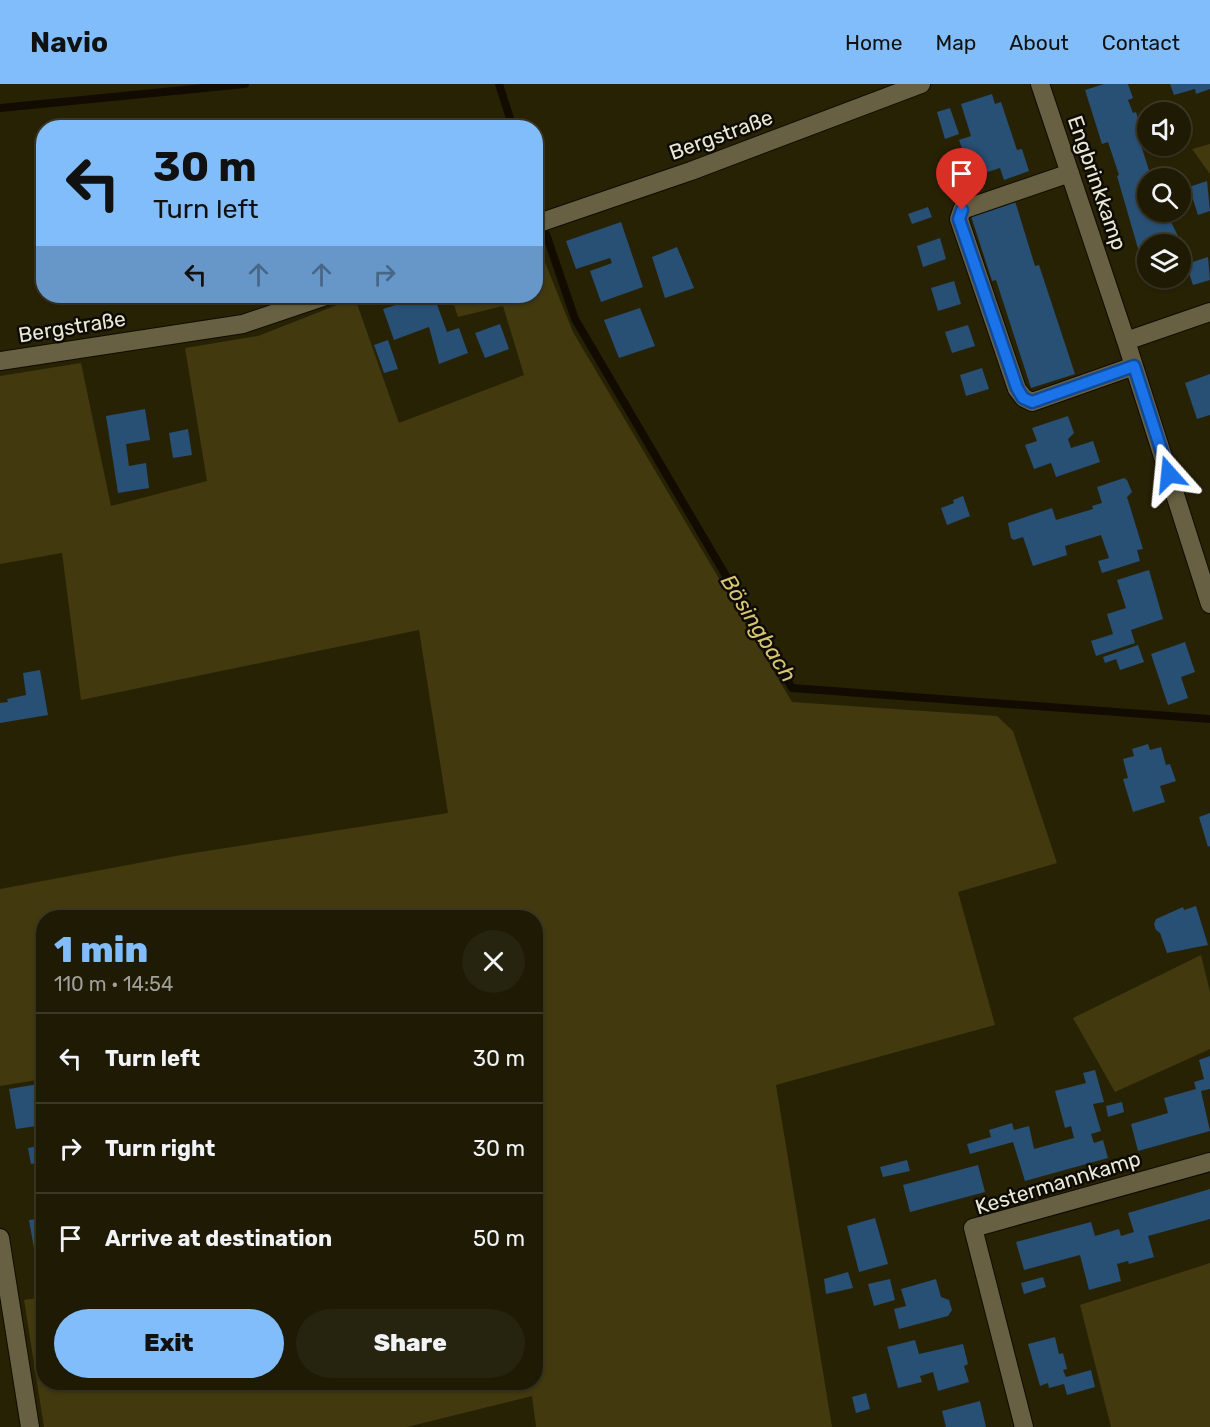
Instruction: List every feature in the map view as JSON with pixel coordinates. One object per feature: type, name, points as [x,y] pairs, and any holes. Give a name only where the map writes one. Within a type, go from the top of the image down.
[{"type":"street","name":"Bergstraße","points":[[543,222],[691,171],[921,84]]},
{"type":"street","name":"Engbrinkkamp","points":[[1040,84],[1126,341],[1210,604]]},
{"type":"street","points":[[1070,173],[962,210],[959,219],[982,293],[1017,388],[1023,398],[1032,402],[1134,366]]},
{"type":"street","name":"Bergstraße","points":[[0,361],[243,324],[305,303]]},
{"type":"street","points":[[1126,341],[1210,312]]},
{"type":"street","name":"Kestermannkamp","points":[[1024,1427],[973,1228],[1210,1162]]},
{"type":"street","points":[[0,1238],[30,1427]]},
{"type":"shaded area","points":[[1210,144],[1210,174],[1192,149]]},
{"type":"shaded area","points":[[543,257],[573,332],[792,702],[997,716],[1013,731],[1057,863],[958,892],[995,1025],[776,1085],[832,1427],[536,1427],[532,1396],[407,1427],[44,1427],[38,1390],[543,1390],[543,910],[36,910],[36,1080],[0,1086],[0,889],[181,855],[448,813],[419,630],[81,700],[62,553],[0,564],[0,376],[81,363],[111,506],[207,481],[185,348],[258,336],[342,303],[357,303],[399,423],[524,375],[503,306],[458,317],[453,303],[543,303]]},
{"type":"shaded area","points":[[1201,955],[1210,992],[1210,1049],[1115,1092],[1073,1018]]},
{"type":"shaded area","points":[[1210,1263],[1210,1427],[1111,1427],[1080,1305]]},
{"type":"shaded area","points":[[36,1298],[36,1376],[24,1300]]},
{"type":"building","points":[[1104,84],[1128,84],[1133,98],[1128,100],[1133,113],[1136,112],[1137,115],[1137,156],[1144,156],[1148,168],[1137,168],[1137,222],[1171,222],[1177,234],[1137,234],[1137,245],[1108,142],[1102,144],[1085,90]]},
{"type":"building","points":[[1170,84],[1210,84],[1210,89],[1196,94],[1195,89],[1174,95]]},
{"type":"building","points":[[992,94],[995,104],[1001,102],[1017,150],[1022,149],[1029,171],[1004,180],[1000,168],[972,177],[959,140],[971,136],[961,104]]},
{"type":"building","points":[[950,108],[959,134],[945,139],[937,112]]},
{"type":"building","points":[[1207,181],[1210,211],[1198,215],[1191,186]]},
{"type":"building","points":[[1015,201],[1035,266],[1039,265],[1075,374],[1031,388],[996,280],[992,281],[971,216]]},
{"type":"building","points":[[928,207],[932,217],[912,224],[908,214]]},
{"type":"building","points":[[621,222],[643,287],[601,302],[590,271],[612,263],[610,258],[576,269],[566,241]]},
{"type":"building","points":[[940,238],[946,259],[923,267],[917,246]]},
{"type":"building","points":[[677,247],[694,288],[665,298],[652,257]]},
{"type":"building","points":[[1208,257],[1210,280],[1193,285],[1191,263]]},
{"type":"building","points":[[954,281],[961,304],[938,311],[931,288]]},
{"type":"building","points":[[401,303],[437,303],[447,332],[459,328],[468,353],[439,364],[429,327],[394,340],[383,309]]},
{"type":"building","points":[[640,308],[655,346],[619,358],[604,320]]},
{"type":"building","points":[[500,324],[509,349],[485,358],[475,333]]},
{"type":"building","points":[[968,325],[975,346],[952,353],[945,332]]},
{"type":"building","points":[[388,340],[398,369],[384,373],[374,345]]},
{"type":"building","points":[[982,368],[989,389],[966,396],[960,375]]},
{"type":"building","points":[[1210,374],[1210,415],[1197,419],[1185,383]]},
{"type":"building","points":[[145,409],[150,440],[126,444],[129,466],[146,463],[149,488],[118,493],[106,416]]},
{"type":"building","points":[[1068,416],[1074,433],[1068,439],[1071,448],[1093,441],[1100,462],[1056,477],[1051,463],[1034,469],[1025,445],[1037,441],[1032,428]]},
{"type":"building","points":[[188,429],[192,455],[173,458],[169,433]]},
{"type":"building","points":[[1124,478],[1132,492],[1127,497],[1143,549],[1137,550],[1140,561],[1102,573],[1098,561],[1109,558],[1101,535],[1065,546],[1067,555],[1033,566],[1023,537],[1014,540],[1011,538],[1008,523],[1052,508],[1056,520],[1093,509],[1092,506],[1102,503],[1097,487]]},
{"type":"building","points":[[963,496],[970,516],[947,525],[941,508],[954,503],[953,500]]},
{"type":"building","points":[[1149,570],[1163,619],[1131,630],[1135,643],[1096,656],[1091,641],[1113,634],[1107,614],[1126,608],[1117,580]]},
{"type":"building","points":[[1185,642],[1195,672],[1181,677],[1188,698],[1168,705],[1151,654]]},
{"type":"building","points":[[1138,645],[1144,662],[1120,670],[1116,659],[1105,663],[1103,657]]},
{"type":"building","points":[[40,670],[48,715],[0,723],[0,703],[26,695],[23,673]]},
{"type":"building","points":[[1148,744],[1150,750],[1161,747],[1166,765],[1170,764],[1176,781],[1160,786],[1165,802],[1133,812],[1123,779],[1128,778],[1123,759],[1134,756],[1132,749]]},
{"type":"building","points":[[1210,813],[1210,846],[1208,847],[1199,817]]},
{"type":"building","points":[[1196,906],[1208,945],[1167,953],[1154,924],[1156,919],[1183,907],[1184,910]]},
{"type":"building","points":[[1210,1056],[1210,1089],[1201,1091],[1210,1131],[1138,1151],[1131,1124],[1168,1113],[1164,1098],[1196,1089],[1194,1082],[1204,1079],[1199,1060]]},
{"type":"building","points":[[1095,1070],[1104,1102],[1093,1104],[1101,1131],[1091,1134],[1094,1143],[1103,1140],[1108,1158],[1025,1181],[1013,1142],[970,1154],[967,1144],[991,1137],[989,1130],[1012,1123],[1014,1130],[1029,1126],[1034,1149],[1074,1138],[1071,1126],[1065,1128],[1055,1091],[1086,1083],[1083,1073]]},
{"type":"building","points":[[36,1084],[36,1126],[16,1129],[9,1089]]},
{"type":"building","points":[[1122,1102],[1124,1112],[1108,1117],[1106,1106]]},
{"type":"building","points":[[36,1146],[36,1163],[31,1164],[28,1148]]},
{"type":"building","points":[[907,1160],[910,1171],[883,1177],[880,1167]]},
{"type":"building","points":[[978,1165],[985,1192],[910,1212],[903,1185]]},
{"type":"building","points":[[1210,1189],[1210,1219],[1148,1236],[1154,1257],[1129,1264],[1128,1261],[1117,1264],[1121,1281],[1089,1290],[1080,1255],[1024,1270],[1016,1242],[1091,1222],[1095,1236],[1119,1229],[1121,1236],[1134,1232],[1128,1213]]},
{"type":"building","points":[[875,1218],[888,1264],[859,1272],[847,1226]]},
{"type":"building","points":[[36,1219],[36,1260],[29,1220]]},
{"type":"building","points":[[848,1272],[853,1288],[826,1294],[824,1279]]},
{"type":"building","points":[[1043,1277],[1046,1287],[1024,1294],[1021,1283]]},
{"type":"building","points":[[890,1279],[895,1300],[874,1306],[868,1284]]},
{"type":"building","points":[[936,1279],[941,1297],[949,1300],[952,1310],[948,1316],[899,1329],[894,1309],[906,1306],[901,1289]]},
{"type":"building","points":[[1055,1337],[1059,1354],[1063,1353],[1067,1369],[1063,1370],[1066,1377],[1091,1370],[1095,1387],[1067,1395],[1064,1384],[1049,1388],[1048,1383],[1040,1386],[1028,1344]]},
{"type":"building","points":[[915,1340],[919,1354],[963,1344],[968,1364],[964,1366],[969,1382],[938,1391],[933,1372],[920,1376],[922,1382],[898,1388],[887,1347]]},
{"type":"building","points":[[866,1393],[870,1409],[856,1413],[852,1397]]},
{"type":"building","points":[[980,1401],[986,1427],[946,1427],[942,1411]]},
{"type":"waterway","points":[[0,108],[245,84]]},
{"type":"waterway","name":"Bösingbach","points":[[499,84],[510,120]]},
{"type":"waterway","name":"Bösingbach","points":[[546,234],[575,319],[792,688],[1210,719]]},
{"type":"route","points":[[962,210],[959,219],[982,293],[1017,388],[1023,398],[1032,402],[1134,366],[1169,474]]}]
